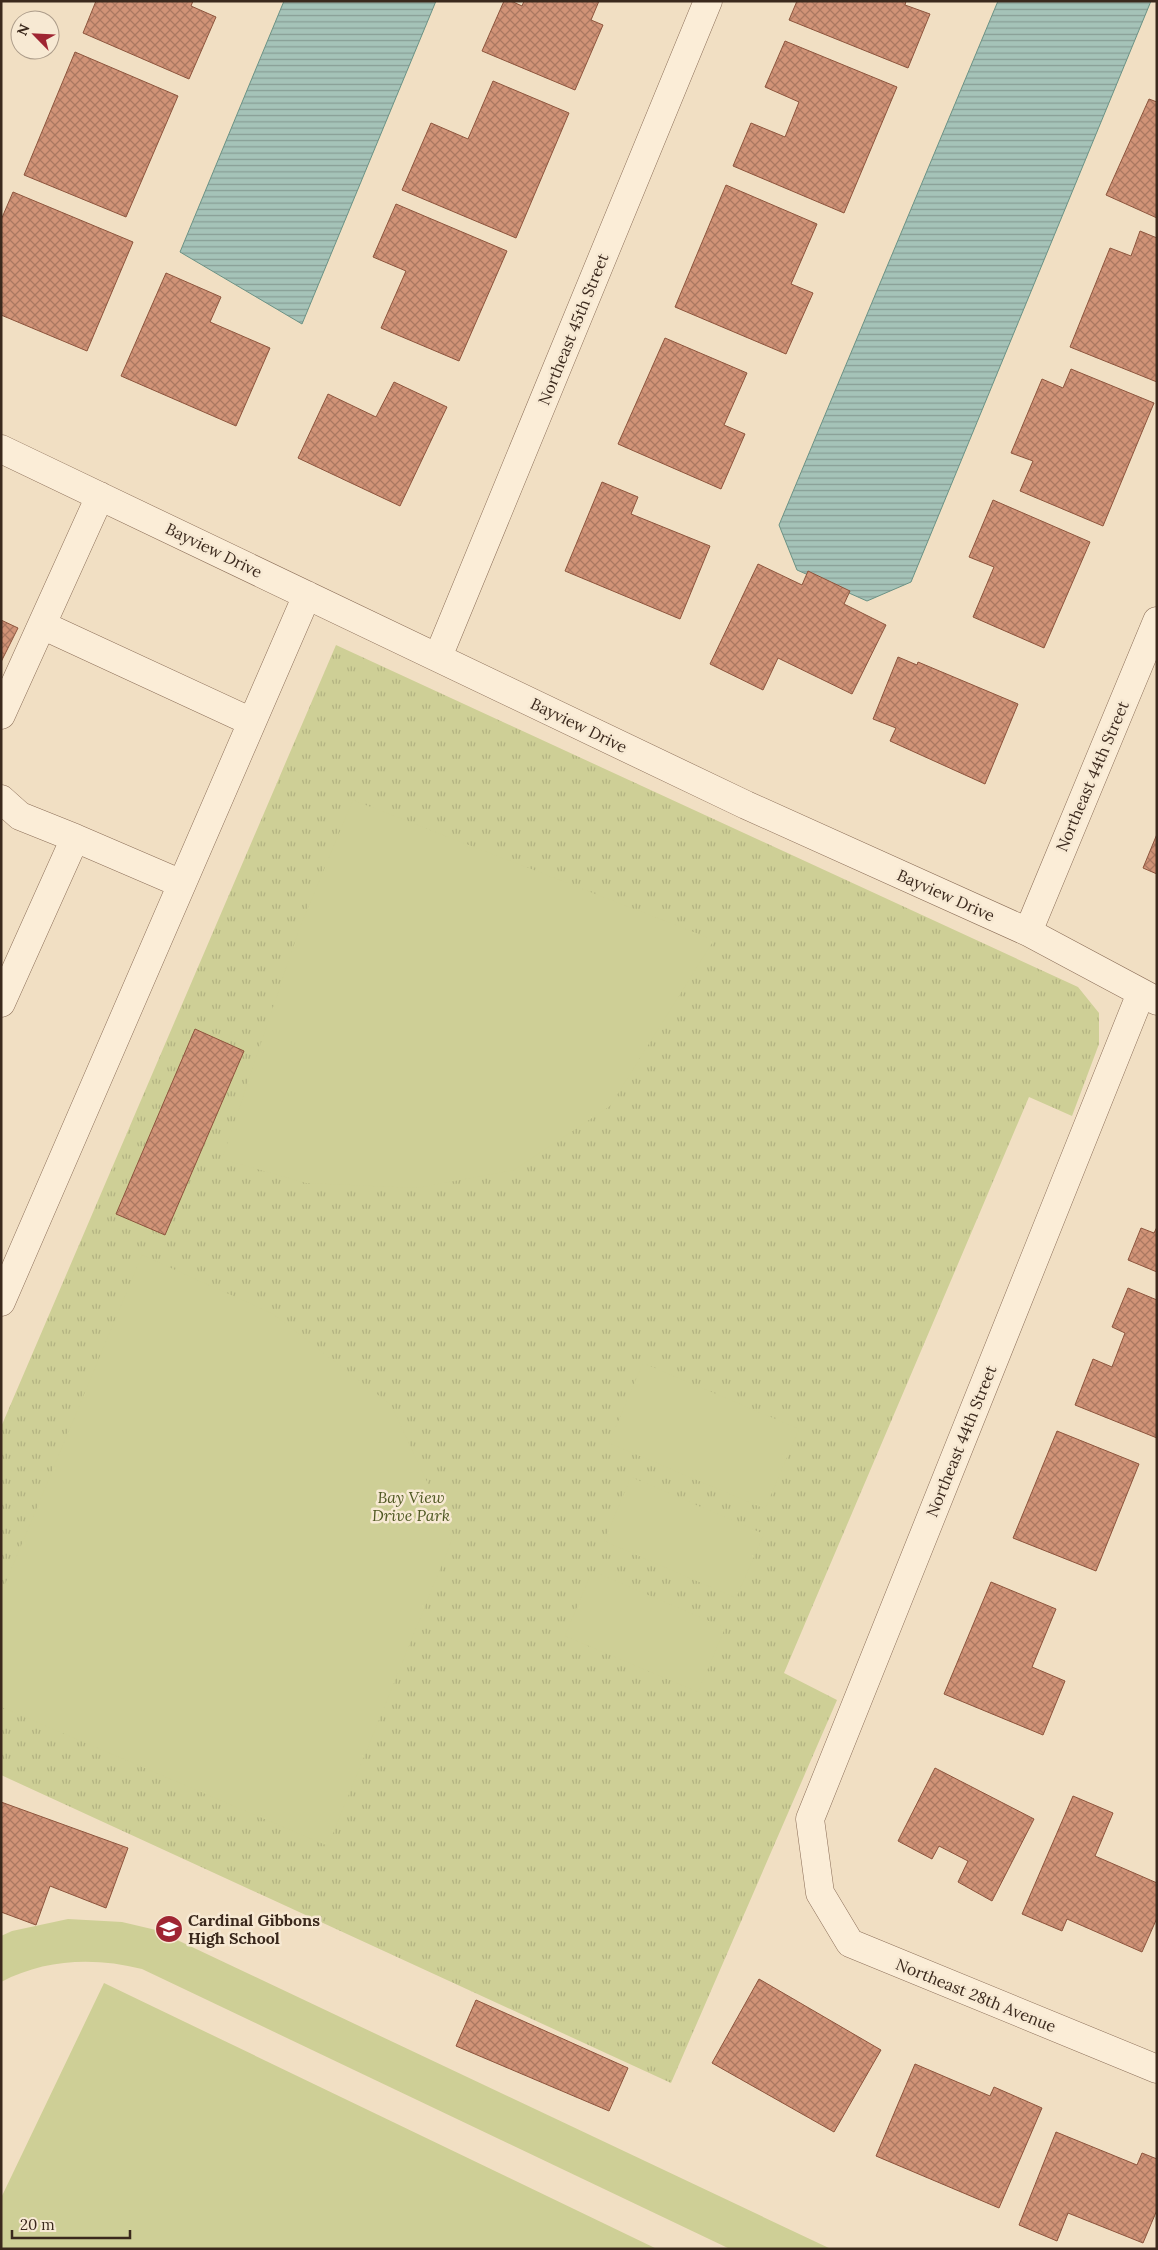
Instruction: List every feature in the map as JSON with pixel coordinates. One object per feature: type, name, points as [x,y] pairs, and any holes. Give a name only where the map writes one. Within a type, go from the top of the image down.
[{"type":"street","name":"Northeast 45th Street","points":[[438,657],[708,1]]},
{"type":"street","name":"Bayview Drive","points":[[1,449],[746,805],[1028,932],[1149,997]]},
{"type":"street","points":[[1,715],[100,496]]},
{"type":"street","points":[[1,1302],[307,595]]},
{"type":"street","name":"Northeast 44th Street","points":[[1028,932],[1157,621]]},
{"type":"street","points":[[42,625],[252,722]]},
{"type":"street","points":[[1,799],[20,816],[182,884]]},
{"type":"street","points":[[1,1003],[75,838]]},
{"type":"street","name":"Northeast 44th Street","points":[[820,1893],[810,1819],[1149,997]]},
{"type":"street","name":"Northeast 28th Avenue","points":[[820,1893],[850,1942],[1157,2069]]},
{"type":"green space","name":"Bay View Drive Park","points":[[336,645],[1078,987],[1099,1013],[1099,1044],[1072,1116],[1029,1097],[784,1673],[837,1700],[671,2083],[1,1775],[1,1427]]},
{"type":"green space","points":[[353,800],[714,940],[610,1106],[514,1170],[417,1188],[306,1183],[222,1159],[300,927]]},
{"type":"green space","points":[[142,1255],[273,1314],[391,1405],[453,1537],[328,1846],[1,1707],[1,1594]]},
{"type":"green space","points":[[643,1363],[799,1429],[765,1509],[609,1443]]},
{"type":"green space","points":[[631,1477],[764,1534],[736,1598],[604,1541]]},
{"type":"green space","points":[[592,1571],[725,1628],[698,1692],[565,1636]]},
{"type":"green space","points":[[68,1919],[122,1922],[156,1930],[831,2249],[730,2249],[142,1969],[106,1963],[70,1962],[35,1969],[1,1982],[1,1936],[12,1931]]},
{"type":"green space","points":[[104,1983],[657,2249],[1,2249],[1,2198]]},
{"type":"water","points":[[284,1],[436,1],[302,324],[180,252]]},
{"type":"water","points":[[998,1],[1151,1],[911,582],[867,601],[797,570],[779,525]]},
{"type":"building","points":[[96,1],[193,1],[191,6],[216,17],[189,79],[83,33]]},
{"type":"building","points":[[504,1],[511,1],[522,6],[524,1],[599,1],[591,20],[603,25],[575,90],[482,51]]},
{"type":"building","points":[[797,1],[906,1],[905,5],[930,14],[908,68],[789,20]]},
{"type":"building","points":[[785,41],[897,87],[844,213],[733,166],[751,123],[785,137],[799,102],[765,87]]},
{"type":"building","points":[[75,52],[178,96],[126,217],[24,175]]},
{"type":"building","points":[[493,81],[569,113],[516,238],[402,190],[431,123],[468,139]]},
{"type":"building","points":[[1149,99],[1157,102],[1157,218],[1106,195]]},
{"type":"building","points":[[726,185],[817,224],[791,284],[813,293],[786,354],[675,307]]},
{"type":"building","points":[[13,192],[133,242],[87,351],[1,315],[1,220]]},
{"type":"building","points":[[396,204],[507,251],[459,361],[381,328],[406,271],[373,257]]},
{"type":"building","points":[[1140,231],[1157,238],[1157,382],[1070,347],[1110,248],[1131,256]]},
{"type":"building","points":[[166,273],[221,297],[210,322],[270,348],[236,426],[121,376]]},
{"type":"building","points":[[665,338],[747,373],[724,425],[745,434],[721,489],[618,444]]},
{"type":"building","points":[[1071,369],[1154,403],[1103,526],[1020,491],[1033,461],[1011,453],[1042,379],[1063,388]]},
{"type":"building","points":[[394,382],[447,407],[400,506],[298,458],[328,394],[376,417]]},
{"type":"building","points":[[602,482],[638,497],[631,514],[710,546],[680,619],[565,571]]},
{"type":"building","points":[[993,500],[1090,542],[1044,648],[973,617],[994,567],[969,557]]},
{"type":"building","points":[[758,564],[802,585],[808,571],[850,591],[844,604],[886,625],[852,694],[778,658],[763,690],[710,664]]},
{"type":"building","points":[[1,620],[18,628],[1,662]]},
{"type":"building","points":[[898,657],[917,665],[918,662],[1018,704],[985,784],[890,741],[896,728],[873,719]]},
{"type":"building","points":[[1157,834],[1157,874],[1143,868]]},
{"type":"building","points":[[195,1029],[244,1051],[165,1235],[116,1214]]},
{"type":"building","points":[[1157,1227],[1157,1272],[1128,1260],[1141,1228],[1154,1233]]},
{"type":"building","points":[[1128,1288],[1157,1300],[1157,1438],[1075,1405],[1093,1359],[1112,1367],[1125,1333],[1112,1327]]},
{"type":"building","points":[[1057,1431],[1139,1464],[1096,1571],[1013,1538]]},
{"type":"building","points":[[991,1582],[1056,1609],[1032,1667],[1065,1681],[1043,1735],[944,1694]]},
{"type":"building","points":[[935,1768],[1034,1819],[992,1901],[958,1882],[968,1861],[939,1846],[932,1859],[898,1841]]},
{"type":"building","points":[[1073,1796],[1113,1813],[1095,1856],[1157,1883],[1157,1918],[1142,1952],[1067,1919],[1062,1931],[1022,1914]]},
{"type":"building","points":[[1,1802],[128,1848],[106,1908],[50,1886],[36,1925],[1,1912]]},
{"type":"building","points":[[759,1979],[881,2050],[834,2132],[712,2063]]},
{"type":"building","points":[[476,2000],[628,2068],[609,2111],[456,2046]]},
{"type":"building","points":[[915,2064],[990,2096],[994,2087],[1042,2108],[999,2208],[876,2156]]},
{"type":"building","points":[[1056,2132],[1137,2165],[1142,2153],[1157,2159],[1157,2210],[1143,2243],[1068,2213],[1057,2241],[1019,2225]]},
{"type":"place","name":"Cardinal Gibbons High School","points":[[169,1929]]}]
